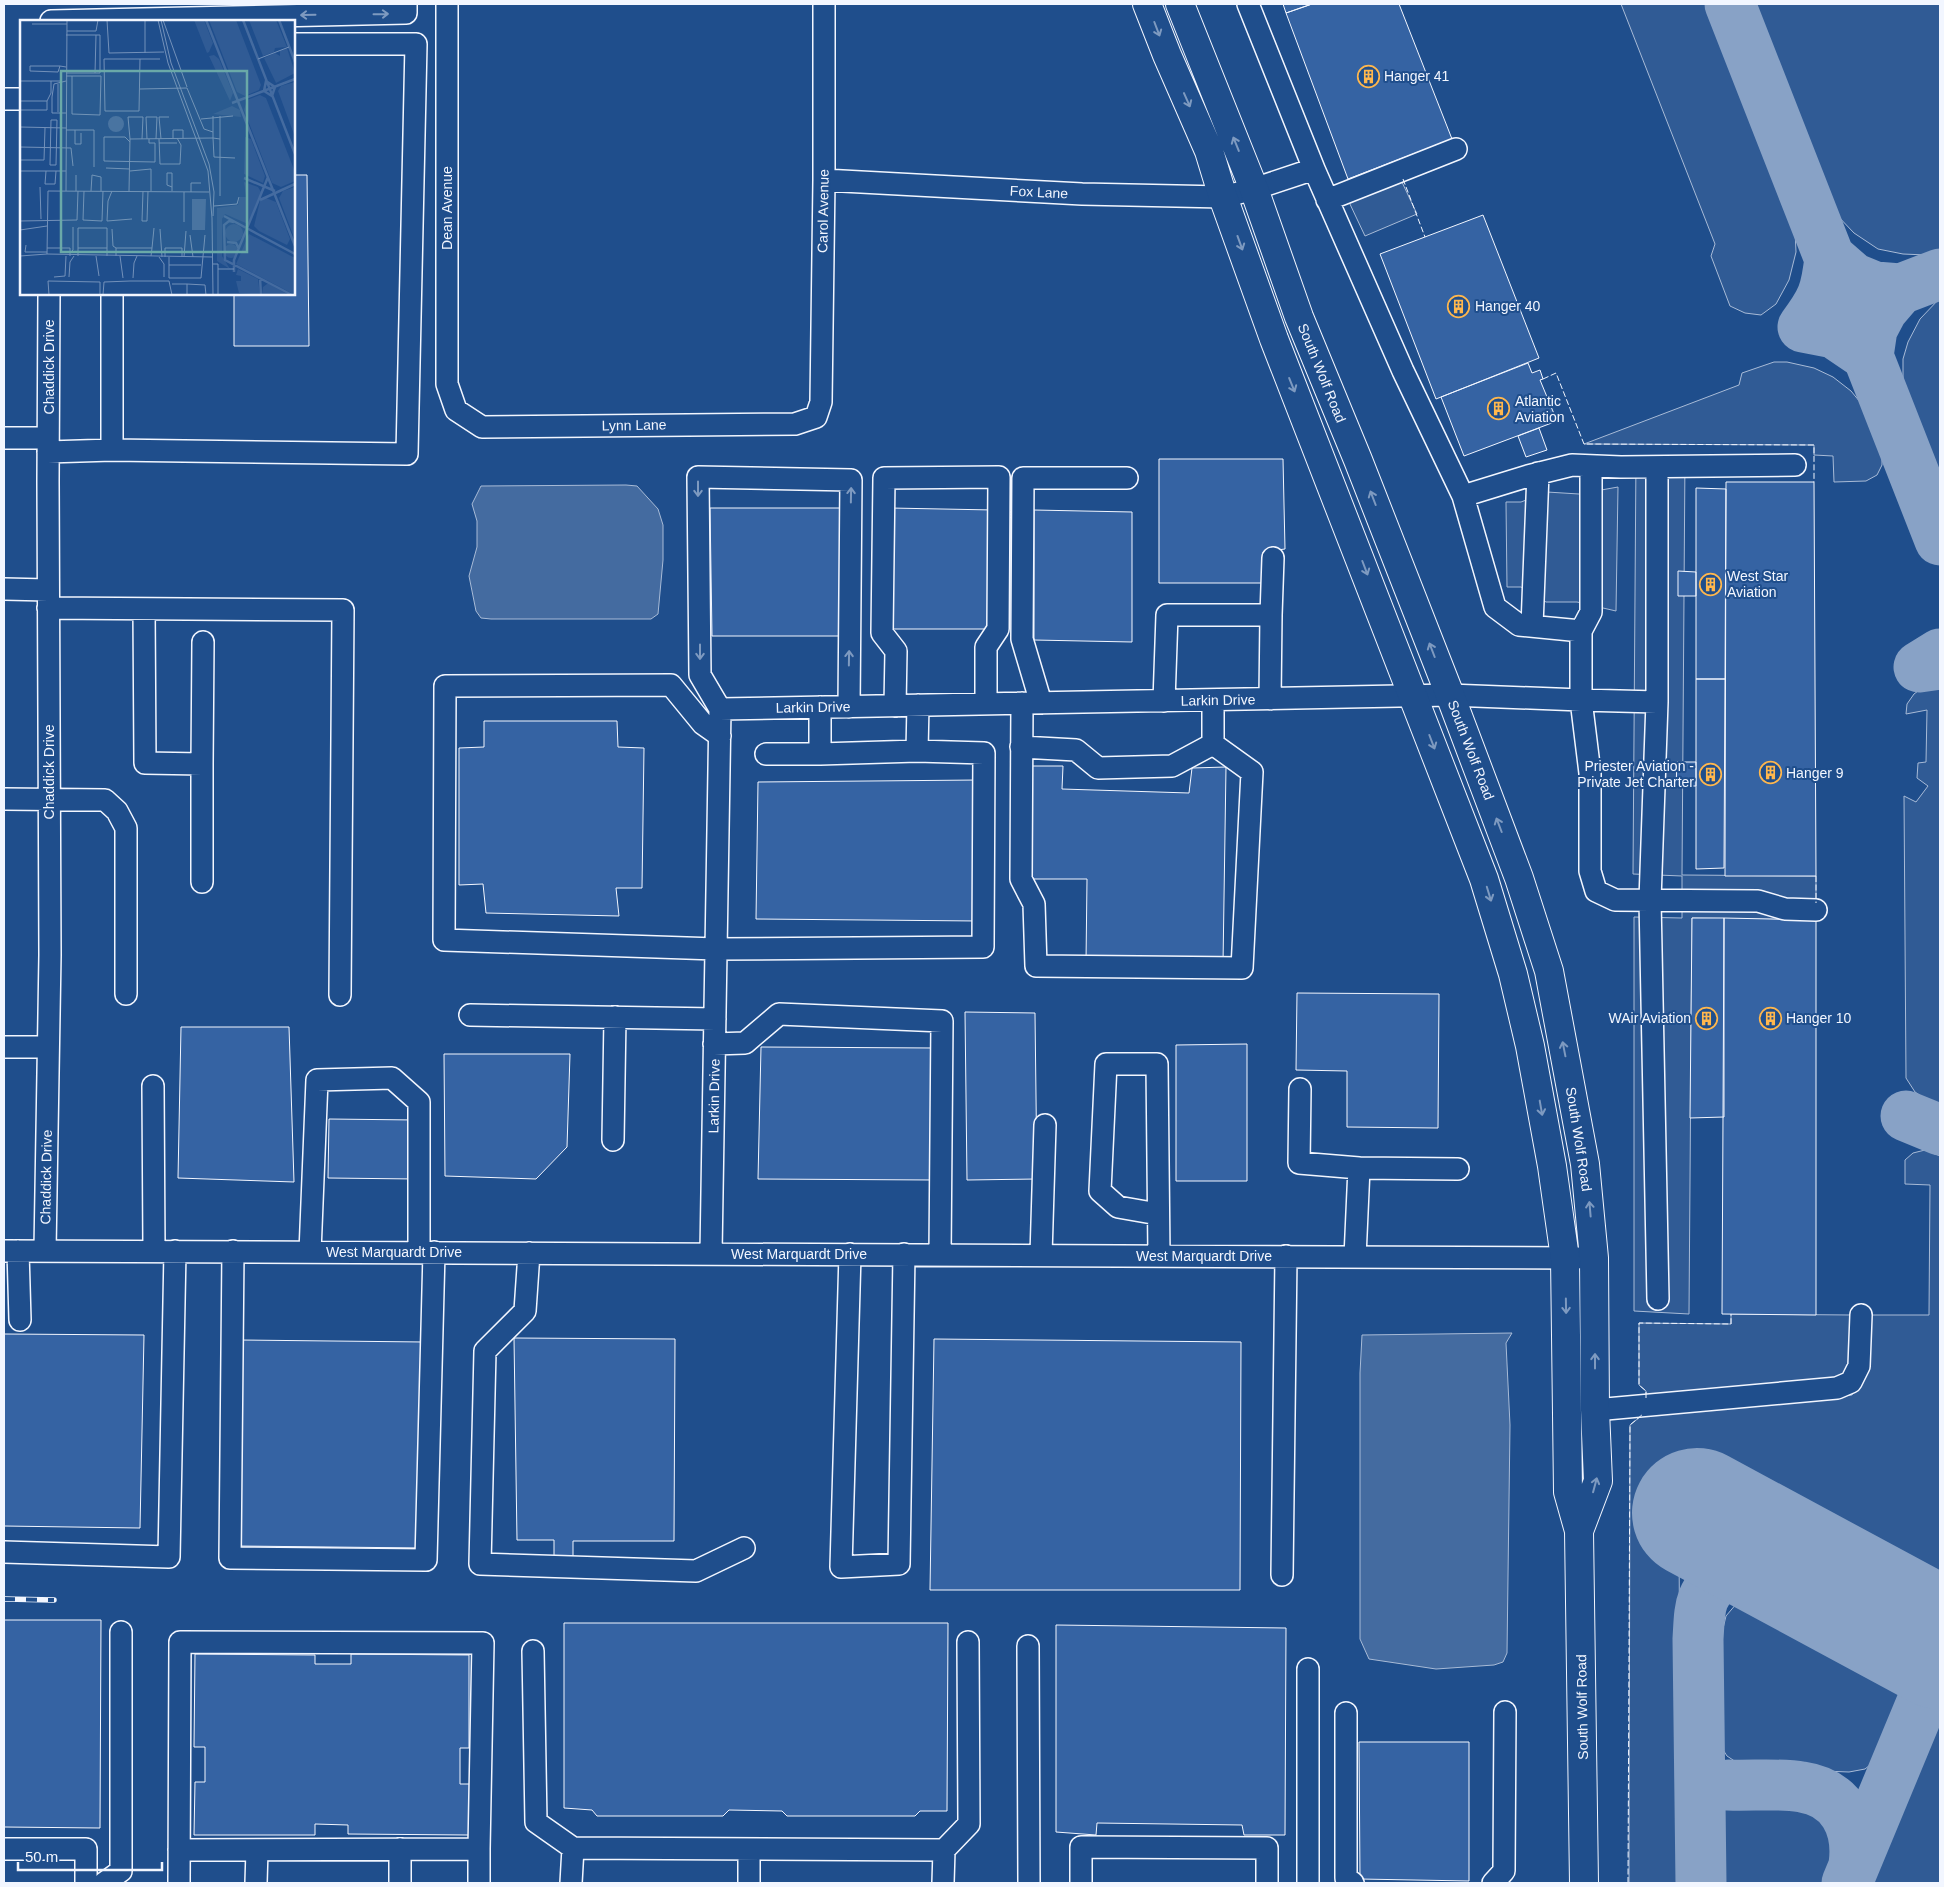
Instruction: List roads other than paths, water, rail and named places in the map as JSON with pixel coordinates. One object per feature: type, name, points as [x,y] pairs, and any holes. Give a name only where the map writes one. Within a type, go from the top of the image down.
[{"type":"main road","name":"South Wolf Road","points":[[1147,4],[1209,151],[1223,197],[1274,339],[1415,696],[1484,878],[1513,974],[1532,1055],[1552,1166],[1565,1258],[1568,1492],[1579,1531],[1584,1883]]},
{"type":"main road","name":"South Wolf Road","points":[[1180,4],[1254,189],[1299,316],[1358,460],[1450,695],[1519,878],[1549,970],[1586,1164],[1594,1258],[1595,1410],[1598,1481],[1579,1531]]},
{"type":"street","points":[[51,20],[52,4]]},
{"type":"street","points":[[76,20],[357,9],[406,13],[406,4]]},
{"type":"street","name":"Dean Avenue","points":[[447,4],[447,384],[456,410]]},
{"type":"street","name":"Carol Avenue","points":[[816,417],[821,402],[824,4]]},
{"type":"street","points":[[1248,4],[1327,200],[1403,371],[1462,496],[1495,607],[1519,624],[1581,631]]},
{"type":"street","points":[[4,438],[48,445],[112,450],[407,454],[416,44],[295,44]]},
{"type":"street","points":[[4,99],[20,98]]},
{"type":"street","points":[[1327,200],[1456,150]]},
{"type":"street","name":"Fox Lane","points":[[824,180],[1082,194],[1223,197],[1314,169]]},
{"type":"street","name":"Chaddick Drive","points":[[45,1250],[48,1047],[49,295]]},
{"type":"street","points":[[112,295],[112,450]]},
{"type":"street","name":"Lynn Lane","points":[[456,410],[482,427],[795,424],[816,417]]},
{"type":"street","points":[[1462,496],[1538,473],[1572,465],[1657,467],[1795,465]]},
{"type":"street","points":[[1591,466],[1591,612],[1581,631],[1581,700],[1590,773],[1590,870],[1596,891],[1615,900],[1758,901],[1785,909],[1816,910]]},
{"type":"street","points":[[1657,467],[1657,702],[1650,900],[1658,1299]]},
{"type":"street","points":[[1532,626],[1538,473]]},
{"type":"street","points":[[720,709],[700,675],[698,477],[851,480],[849,707]]},
{"type":"street","points":[[895,706],[896,651],[882,632],[884,478],[999,477],[998,629],[986,647],[986,704]]},
{"type":"street","points":[[1127,478],[1023,478],[1022,639],[1031,703],[1021,747],[1021,878],[1034,904],[1036,966],[1242,968],[1252,772],[1213,744]]},
{"type":"street","points":[[1270,699],[1273,558]]},
{"type":"street","points":[[4,589],[48,599],[144,608],[343,610],[340,995]]},
{"type":"street","points":[[144,608],[145,764],[202,764]]},
{"type":"street","points":[[1164,701],[1167,615],[1271,615]]},
{"type":"street","points":[[202,882],[203,642]]},
{"type":"street","points":[[720,736],[703,724],[671,685],[445,686],[444,940],[716,949],[982,947],[984,753],[917,751],[766,754]]},
{"type":"street","name":"Larkin Drive","points":[[711,1253],[720,709],[1450,695],[1657,702]]},
{"type":"street","points":[[1213,744],[1214,700]]},
{"type":"street","points":[[917,751],[918,705]]},
{"type":"street","points":[[820,707],[820,754]]},
{"type":"street","points":[[1021,747],[1076,750],[1098,768],[1172,766],[1213,744]]},
{"type":"street","points":[[4,799],[105,800],[117,811],[126,828],[126,994]]},
{"type":"street","points":[[714,1044],[745,1043],[779,1014],[942,1021],[940,1254]]},
{"type":"street","points":[[470,1015],[715,1019]]},
{"type":"street","points":[[613,1140],[615,1018]]},
{"type":"street","points":[[4,1047],[48,1047]]},
{"type":"street","points":[[1158,1214],[1118,1207],[1100,1191],[1106,1064],[1157,1064],[1158,1214],[1158,1256]]},
{"type":"street","points":[[233,1251],[230,1558],[426,1560],[426,1252],[419,1102],[392,1078],[316,1080],[310,1252]]},
{"type":"street","points":[[4,1552],[169,1557],[164,1251],[153,1086]]},
{"type":"street","points":[[1300,1089],[1299,1164],[1359,1168],[1458,1169]]},
{"type":"street","points":[[1041,1255],[1045,1125]]},
{"type":"street","points":[[1356,1257],[1359,1168]]},
{"type":"street","points":[[11,1251],[20,1320]]},
{"type":"street","name":"West Marquardt Drive","points":[[11,1251],[1594,1258]]},
{"type":"street","points":[[529,1253],[525,1311],[485,1351],[480,1564],[696,1571],[744,1548]]},
{"type":"street","points":[[850,1254],[841,1567],[899,1564],[904,1254]]},
{"type":"street","points":[[1282,1575],[1286,1256]]},
{"type":"street","points":[[1595,1410],[1837,1388],[1851,1382],[1858,1366],[1861,1315]]},
{"type":"street","points":[[104,1883],[122,1871],[120,1632]]},
{"type":"street","points":[[179,1883],[180,1642],[483,1643],[478,1849],[479,1883]]},
{"type":"street","points":[[943,1883],[944,1850],[969,1824],[968,1642]]},
{"type":"street","points":[[1028,1646],[1029,1883]]},
{"type":"street","points":[[532,1651],[536,1822],[573,1848],[944,1850]]},
{"type":"street","points":[[1308,1668],[1308,1883]]},
{"type":"street","points":[[1493,1883],[1504,1871],[1505,1712]]},
{"type":"street","points":[[1346,1713],[1346,1878],[1353,1883]]},
{"type":"street","points":[[1081,1883],[1081,1847],[1268,1848],[1267,1883]]},
{"type":"street","points":[[571,1883],[573,1848]]},
{"type":"street","points":[[4,1849],[86,1849],[86,1883]]},
{"type":"street","points":[[400,1849],[400,1883]]},
{"type":"street","points":[[179,1850],[478,1849]]},
{"type":"street","points":[[749,1849],[750,1883]]},
{"type":"street","points":[[256,1883],[257,1850]]},
{"type":"railway","points":[[4,1599],[54,1600]]},
{"type":"place","name":"Hanger 41","points":[[1368,76]]},
{"type":"place","name":"Hanger 40","points":[[1459,306]]},
{"type":"place","name":"Atlantic Aviation","points":[[1499,409]]},
{"type":"place","name":"West Star Aviation","points":[[1711,584]]},
{"type":"place","name":"Hanger 9","points":[[1770,773]]},
{"type":"place","name":"Priester Aviation - Private Jet Charter","points":[[1710,774]]},
{"type":"place","name":"WAir Aviation","points":[[1707,1018]]},
{"type":"place","name":"Hanger 10","points":[[1770,1018]]}]
